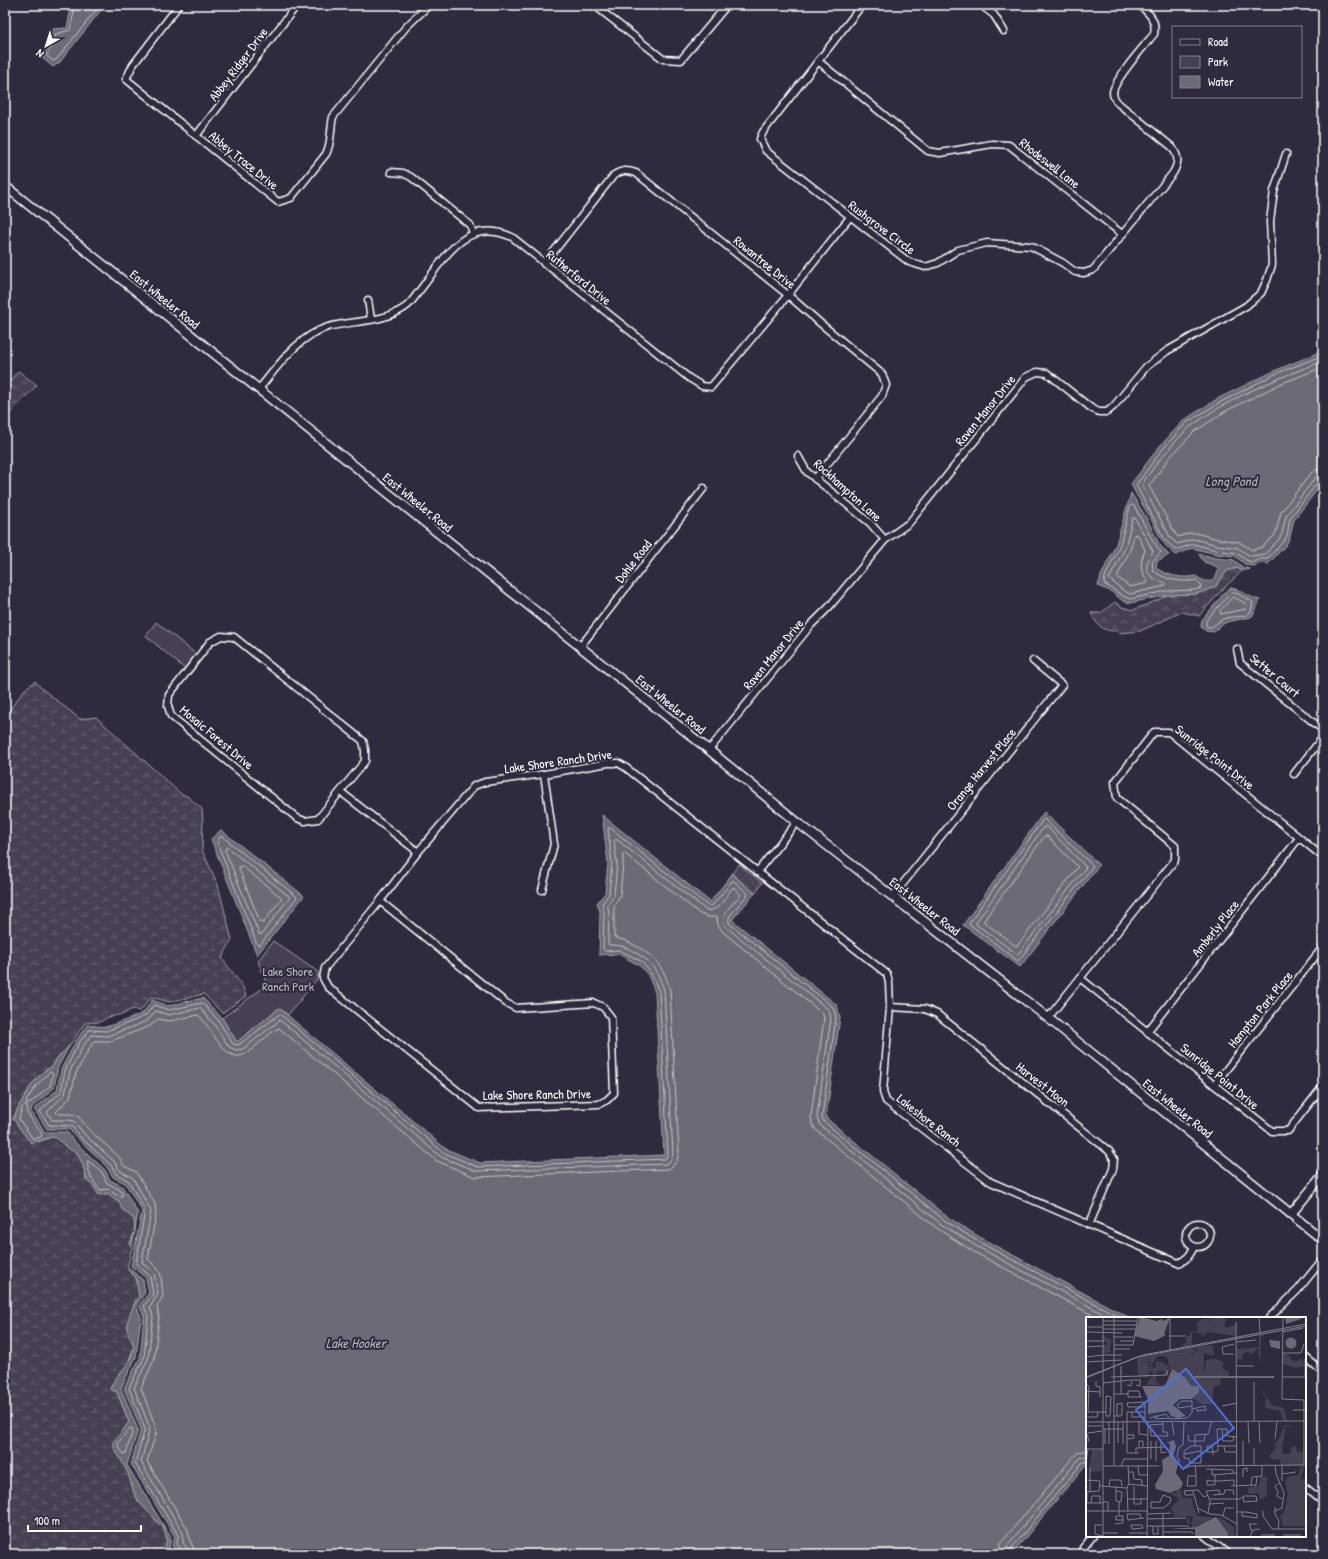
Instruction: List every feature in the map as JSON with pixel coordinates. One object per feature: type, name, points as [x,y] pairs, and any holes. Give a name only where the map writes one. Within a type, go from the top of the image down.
[{"type":"street","name":"Abbey Trace Drive","points":[[179,5],[133,65],[126,78],[278,202],[291,198],[328,150],[330,128],[334,117],[406,27],[429,5]]},
{"type":"street","name":"Abbey Ridger Drive","points":[[196,136],[297,5]]},
{"type":"street","points":[[594,5],[663,59],[681,60],[727,5]]},
{"type":"street","name":"Rushgrove Circle","points":[[862,5],[763,132],[760,139],[766,151],[898,255],[909,262],[925,267],[938,263],[958,250],[987,243],[1030,246],[1063,263],[1076,272],[1084,273],[1093,270],[1173,172],[1178,162],[1178,154],[1172,147],[1119,104],[1114,98],[1113,92],[1117,81],[1154,34],[1156,28],[1154,20],[1150,14],[1139,5]]},
{"type":"street","points":[[981,5],[994,15],[1004,31]]},
{"type":"street","name":"Rhodeswell Lane","points":[[818,61],[928,151],[940,153],[992,144],[1008,145],[1122,234]]},
{"type":"street","name":"Raven Manor Drive","points":[[709,750],[811,625],[829,607],[885,540],[909,522],[1026,377],[1037,372],[1047,373],[1091,408],[1099,412],[1107,412],[1114,406],[1146,367],[1167,350],[1246,306],[1261,293],[1272,265],[1270,221],[1274,190],[1286,154]]},
{"type":"street","name":"Rowantree Drive","points":[[544,264],[614,175],[620,171],[628,170],[636,173],[788,295],[882,374],[886,385],[882,396],[815,479]]},
{"type":"street","points":[[391,172],[403,173],[411,177],[470,225],[474,233]]},
{"type":"street","name":"East Wheeler Road","points":[[5,186],[260,389],[797,822],[1048,1018],[1323,1240]]},
{"type":"street","name":"Rutherford Drive","points":[[260,389],[273,371],[301,340],[328,327],[394,314],[407,306],[454,247],[464,238],[474,233],[484,231],[500,232],[512,237],[689,378],[702,386],[711,387],[722,376],[850,217]]},
{"type":"street","points":[[368,300],[371,319]]},
{"type":"street","name":"Rockhampton Lane","points":[[798,456],[807,472],[870,523],[885,540]]},
{"type":"street","name":"Dohle Road","points":[[580,647],[704,488]]},
{"type":"street","name":"Mosaic Forest Drive","points":[[221,636],[234,637],[362,741],[366,750],[365,761],[341,792],[318,819],[305,821],[297,818],[171,716],[168,706],[169,695],[210,642],[221,636]]},
{"type":"street","name":"Setter Court","points":[[1237,649],[1240,662],[1323,730]]},
{"type":"street","name":"Orange Harvest Place","points":[[893,896],[1062,685],[1033,661]]},
{"type":"street","name":"Sunridge Point Drive","points":[[1048,1018],[1175,860],[1175,846],[1117,798],[1115,782],[1154,732],[1169,732],[1323,857]]},
{"type":"street","points":[[1294,774],[1323,737]]},
{"type":"street","name":"Lake Shore Ranch Drive","points":[[380,901],[506,1002],[516,1008],[594,1003],[603,1007],[611,1017],[614,1093],[607,1100],[599,1104],[480,1108],[328,987],[323,978],[325,968],[418,852],[474,786],[485,782],[608,763],[618,763],[757,872]]},
{"type":"street","points":[[542,890],[554,844],[544,774]]},
{"type":"street","points":[[341,792],[418,852]]},
{"type":"street","points":[[757,872],[797,822]]},
{"type":"street","name":"Amberly Place","points":[[1147,1032],[1299,838]]},
{"type":"street","name":"Lakeshore Ranch","points":[[757,872],[887,974],[890,983],[890,1007],[884,1092],[886,1101],[991,1182],[1178,1263],[1184,1261],[1194,1247]]},
{"type":"street","name":"Hampton Park Place","points":[[1214,1085],[1323,948]]},
{"type":"street","name":"Sunridge Point Drive","points":[[1080,978],[1272,1132],[1288,1131],[1323,1086]]},
{"type":"street","name":"Harvest Moon","points":[[890,1007],[925,1009],[936,1014],[1109,1151],[1114,1159],[1113,1169],[1090,1225]]},
{"type":"street","points":[[1291,1214],[1323,1174]]},
{"type":"street","name":"Lakeshore Ranch","points":[[1192,1224],[1204,1224],[1210,1230],[1210,1239],[1206,1246],[1198,1248],[1194,1247],[1190,1245],[1186,1238],[1187,1230],[1192,1224]]},
{"type":"street","points":[[1270,1317],[1298,1290],[1323,1259]]},
{"type":"street","points":[[1306,1358],[1323,1372]]},
{"type":"street","points":[[1306,1488],[1323,1502]]},
{"type":"street","points":[[1081,1554],[1083,1548],[1092,1537]]},
{"type":"street","points":[[1206,1537],[1228,1554]]},
{"type":"green space","points":[[18,371],[37,385],[5,418],[5,387]]},
{"type":"green space","points":[[1237,568],[1242,571],[1223,589],[1199,616],[1182,612],[1140,631],[1119,633],[1116,631],[1109,631],[1099,626],[1091,613],[1101,613],[1115,602],[1122,607],[1133,610],[1167,595],[1196,594],[1215,587],[1227,571]]},
{"type":"green space","points":[[156,622],[197,655],[185,669],[146,636]]},
{"type":"green space","points":[[35,681],[40,687],[80,719],[96,717],[181,794],[187,796],[202,809],[202,850],[218,885],[232,940],[222,958],[243,987],[246,996],[222,1013],[204,994],[169,1002],[151,997],[142,1009],[138,1011],[134,1009],[124,1014],[108,1017],[100,1022],[85,1023],[70,1045],[58,1057],[52,1067],[45,1070],[32,1084],[14,1117],[21,1130],[29,1138],[38,1142],[52,1137],[57,1138],[66,1147],[77,1153],[83,1165],[87,1181],[94,1186],[98,1194],[101,1195],[108,1193],[119,1201],[122,1209],[134,1219],[135,1231],[130,1243],[132,1247],[128,1270],[136,1278],[139,1296],[134,1304],[127,1327],[134,1346],[127,1365],[110,1389],[117,1392],[129,1422],[115,1442],[114,1447],[128,1473],[134,1493],[139,1502],[164,1529],[167,1541],[164,1554],[5,1554],[5,716],[24,690]]},
{"type":"green space","points":[[739,864],[762,883],[755,893],[732,874]]},
{"type":"green space","name":"Lake Shore Ranch Park","points":[[273,941],[318,972],[318,978],[288,1015],[279,1008],[237,1042],[222,1018],[267,985],[258,961]]},
{"type":"water","points":[[60,5],[105,5],[60,62],[53,67],[40,56],[48,45],[53,29],[67,28],[70,13]]},
{"type":"water","name":"Long Pond","points":[[1323,347],[1323,482],[1294,520],[1290,537],[1286,545],[1268,564],[1261,563],[1254,566],[1246,565],[1235,556],[1216,554],[1192,548],[1176,555],[1160,538],[1131,484],[1159,447],[1184,420],[1217,399],[1274,371],[1315,354]]},
{"type":"water","points":[[1131,493],[1147,519],[1159,544],[1169,555],[1157,561],[1156,567],[1164,573],[1175,576],[1196,576],[1204,581],[1211,581],[1218,572],[1218,567],[1204,562],[1198,553],[1215,558],[1234,560],[1244,568],[1250,569],[1242,571],[1237,568],[1227,571],[1215,587],[1196,594],[1167,595],[1130,603],[1123,601],[1112,592],[1098,586],[1116,544]]},
{"type":"water","points":[[1230,588],[1260,600],[1254,614],[1251,617],[1227,622],[1221,625],[1214,632],[1206,631],[1201,627],[1202,620]]},
{"type":"water","points":[[1044,812],[1099,865],[1020,967],[963,925]]},
{"type":"water","name":"Lake Hooker","points":[[602,815],[710,902],[732,874],[755,893],[732,920],[837,1005],[840,1017],[826,1118],[946,1216],[981,1238],[1128,1317],[1086,1317],[1086,1464],[1012,1554],[181,1554],[172,1546],[175,1537],[131,1464],[141,1429],[124,1388],[140,1358],[144,1316],[139,1305],[149,1293],[146,1278],[131,1266],[142,1211],[125,1183],[113,1177],[99,1158],[69,1129],[47,1129],[34,1109],[57,1090],[61,1069],[76,1041],[87,1025],[106,1027],[132,1018],[144,1012],[152,1000],[168,1006],[203,998],[222,1018],[237,1042],[279,1008],[446,1149],[480,1163],[664,1155],[655,992],[648,975],[639,965],[618,954],[599,955],[600,911],[597,903],[605,893],[608,863]]},
{"type":"water","points":[[221,830],[304,896],[257,955],[211,839]]},
{"type":"water","points":[[70,1045],[58,1067],[54,1088],[32,1107],[31,1111],[45,1132],[67,1132],[75,1142],[105,1170],[110,1180],[122,1186],[138,1213],[135,1230],[134,1219],[122,1209],[119,1201],[108,1193],[101,1195],[98,1194],[94,1186],[87,1181],[83,1165],[77,1153],[66,1147],[57,1138],[52,1137],[31,1143],[13,1119],[32,1084],[45,1070],[52,1067],[58,1057]]},
{"type":"water","points":[[135,1232],[132,1247],[130,1243]]},
{"type":"water","points":[[129,1268],[143,1280],[145,1293],[136,1305],[141,1317],[136,1357],[121,1388],[138,1430],[127,1465],[171,1538],[169,1548],[176,1554],[164,1554],[167,1541],[164,1529],[139,1502],[134,1493],[128,1473],[114,1447],[114,1442],[129,1422],[117,1392],[110,1389],[130,1359],[133,1349],[133,1343],[128,1332],[127,1325],[131,1311],[139,1296],[136,1278],[128,1270]]}]
